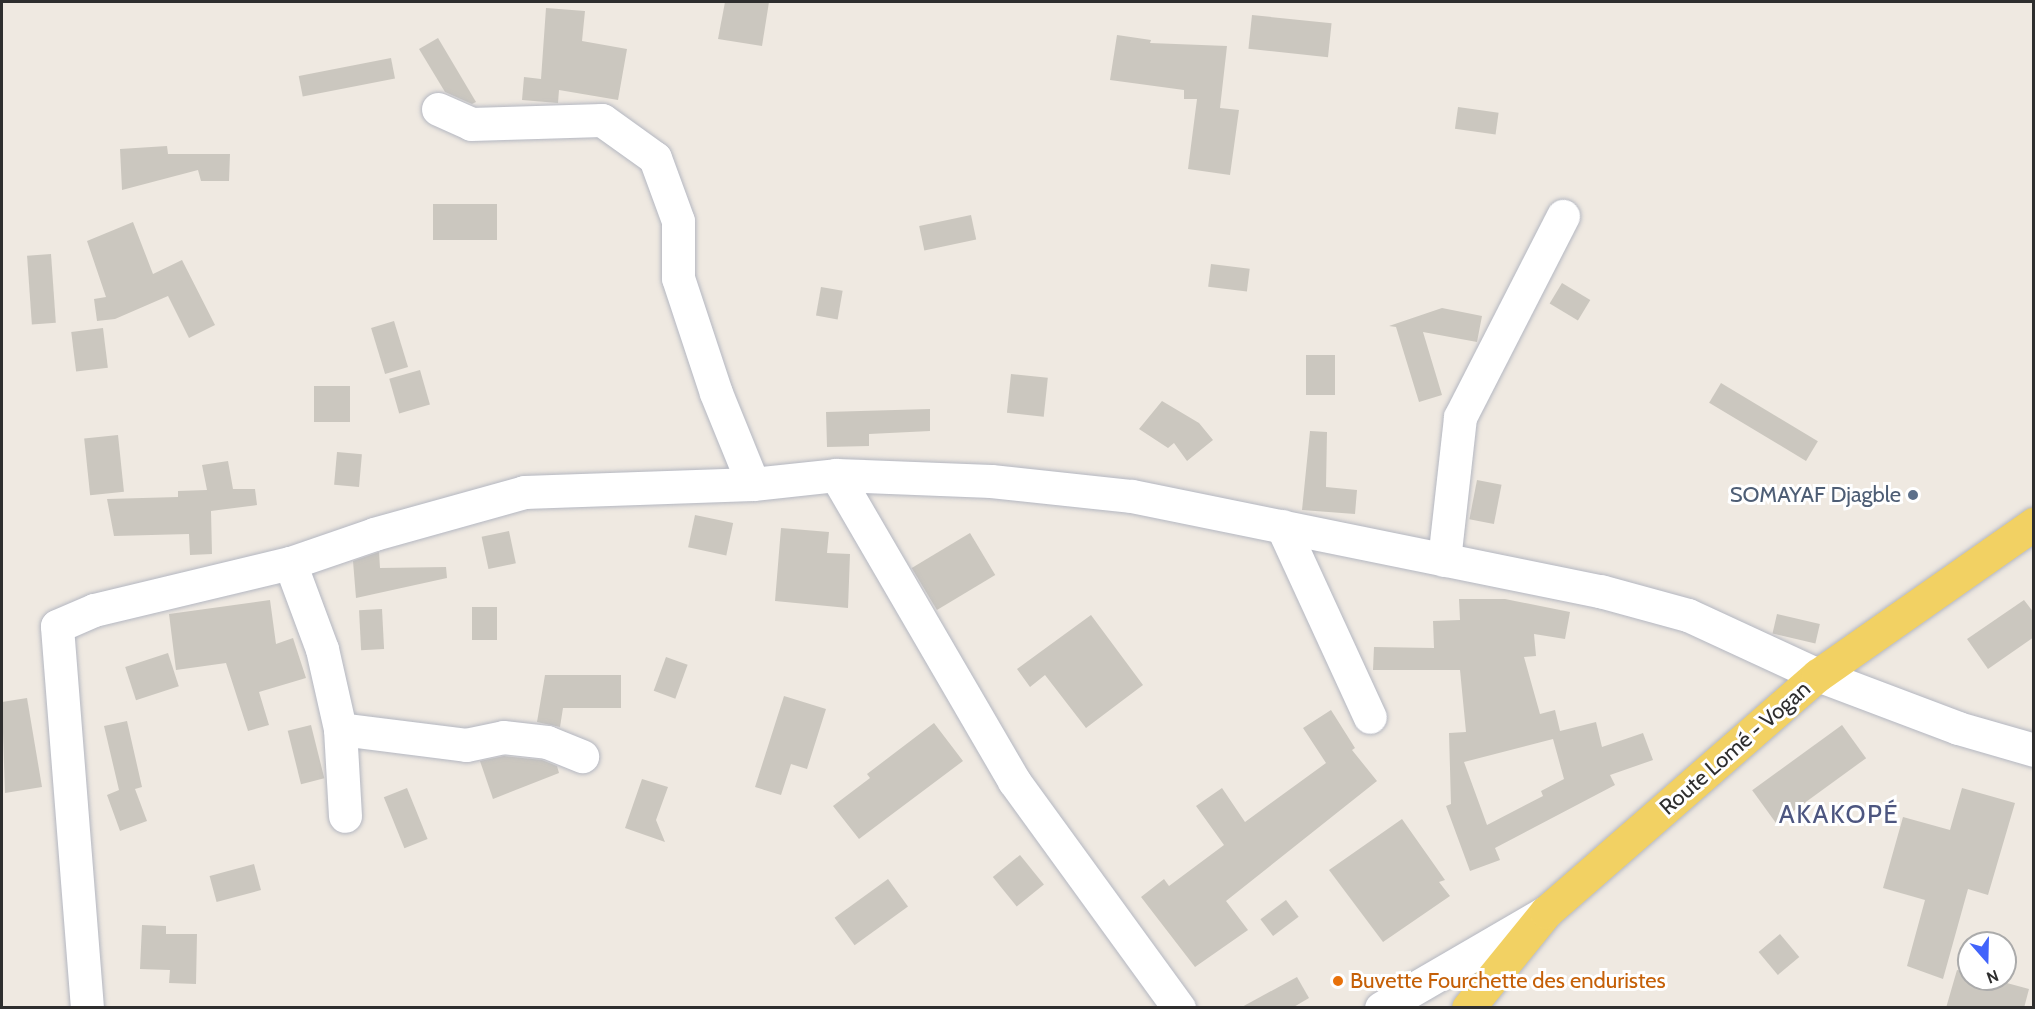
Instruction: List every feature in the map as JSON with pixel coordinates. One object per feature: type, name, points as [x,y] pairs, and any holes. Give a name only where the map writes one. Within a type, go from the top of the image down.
[{"type":"main road","name":"Route Lomé - Vogan","points":[[1468,1008],[1546,912],[1818,675],[2034,524]]},
{"type":"street","points":[[438,109],[471,124],[602,120],[655,158],[678,221],[678,278],[716,393],[753,484]]},
{"type":"street","points":[[1444,560],[1460,417],[1563,216]]},
{"type":"street","points":[[836,475],[1014,781],[1179,1008]]},
{"type":"street","points":[[87,1008],[57,626],[94,610],[290,562],[374,534],[524,492],[753,484],[836,475],[991,481],[1132,496],[1600,591],[1689,615],[1818,675],[1958,728],[2034,750]]},
{"type":"street","points":[[1282,526],[1370,717]]},
{"type":"street","points":[[290,562],[321,649],[339,729],[345,816]]},
{"type":"street","points":[[339,729],[466,745],[503,737],[547,742],[582,756]]},
{"type":"street","points":[[1381,1008],[1546,912]]},
{"type":"building","points":[[725,2],[769,2],[762,46],[718,39]]},
{"type":"building","points":[[546,8],[585,11],[582,41],[627,49],[618,100],[559,90],[558,103],[522,100],[524,77],[541,79]]},
{"type":"building","points":[[1252,15],[1332,23],[1328,57],[1248,49]]},
{"type":"building","points":[[1117,35],[1151,40],[1150,43],[1227,46],[1220,108],[1239,110],[1230,175],[1188,169],[1197,99],[1184,99],[1184,90],[1110,80]]},
{"type":"building","points":[[438,38],[476,102],[472,104],[445,92],[419,49]]},
{"type":"building","points":[[391,58],[395,79],[303,97],[299,76]]},
{"type":"building","points":[[1458,107],[1499,113],[1496,134],[1455,129]]},
{"type":"building","points":[[167,146],[168,154],[230,154],[229,181],[201,181],[198,170],[122,190],[120,149]]},
{"type":"building","points":[[433,204],[497,204],[497,240],[433,240]]},
{"type":"building","points":[[971,215],[976,239],[924,250],[919,226]]},
{"type":"building","points":[[133,222],[153,274],[182,260],[215,325],[189,338],[168,296],[115,319],[97,321],[94,299],[106,297],[87,241]]},
{"type":"building","points":[[51,254],[56,323],[32,325],[27,256]]},
{"type":"building","points":[[1211,264],[1250,269],[1247,292],[1208,287]]},
{"type":"building","points":[[1562,283],[1590,300],[1578,321],[1550,304]]},
{"type":"building","points":[[821,287],[843,291],[838,319],[816,316]]},
{"type":"building","points":[[1442,308],[1482,316],[1477,342],[1423,332],[1442,395],[1419,402],[1396,327],[1389,326]]},
{"type":"building","points":[[394,321],[408,367],[385,374],[371,328]]},
{"type":"building","points":[[103,328],[108,368],[76,372],[71,332]]},
{"type":"building","points":[[1306,355],[1335,355],[1335,395],[1306,395]]},
{"type":"building","points":[[420,370],[430,405],[399,413],[389,379]]},
{"type":"building","points":[[1011,374],[1048,378],[1044,417],[1007,413]]},
{"type":"building","points":[[1721,383],[1818,441],[1806,461],[1709,403]]},
{"type":"building","points":[[314,386],[350,386],[350,422],[314,422]]},
{"type":"building","points":[[1162,401],[1199,423],[1213,440],[1187,461],[1174,443],[1168,448],[1139,429]]},
{"type":"building","points":[[930,409],[930,431],[869,434],[869,446],[827,447],[826,412]]},
{"type":"building","points":[[1310,431],[1327,432],[1326,487],[1357,490],[1355,514],[1302,510]]},
{"type":"building","points":[[118,435],[124,492],[90,495],[84,439]]},
{"type":"building","points":[[337,452],[362,454],[359,487],[334,485]]},
{"type":"building","points":[[228,461],[233,489],[255,489],[257,505],[211,511],[212,554],[190,555],[189,534],[114,536],[107,499],[178,497],[178,491],[207,490],[202,465]]},
{"type":"building","points":[[1477,480],[1502,485],[1494,524],[1469,519]]},
{"type":"building","points":[[695,515],[733,523],[726,555],[688,547]]},
{"type":"building","points":[[781,528],[829,532],[827,553],[850,554],[848,608],[775,601]]},
{"type":"building","points":[[509,531],[516,563],[488,569],[482,537]]},
{"type":"building","points":[[970,533],[995,575],[937,610],[912,568]]},
{"type":"building","points":[[379,552],[380,568],[446,567],[447,578],[356,598],[353,561]]},
{"type":"building","points":[[1459,599],[1505,599],[1570,612],[1565,639],[1534,634],[1536,656],[1524,657],[1540,714],[1555,710],[1560,731],[1596,722],[1602,747],[1643,733],[1653,760],[1610,775],[1615,785],[1495,848],[1500,860],[1470,871],[1446,806],[1451,804],[1449,733],[1466,732],[1460,670],[1373,670],[1374,647],[1434,648],[1433,621],[1460,620]],"holes":[[[1553,739],[1564,779],[1541,791],[1543,796],[1487,825],[1464,762]]]},
{"type":"building","points":[[270,600],[276,644],[293,638],[306,678],[259,692],[269,725],[248,731],[226,663],[176,670],[169,614]]},
{"type":"building","points":[[2024,600],[2034,613],[2034,637],[1988,669],[1967,639]]},
{"type":"building","points":[[472,607],[497,607],[497,640],[472,640]]},
{"type":"building","points":[[382,609],[384,649],[361,650],[359,610]]},
{"type":"building","points":[[1777,614],[1820,624],[1815,643],[1773,633]]},
{"type":"building","points":[[1091,615],[1143,685],[1086,728],[1045,675],[1030,687],[1017,669]]},
{"type":"building","points":[[168,653],[179,686],[136,700],[125,667]]},
{"type":"building","points":[[666,657],[688,665],[675,699],[654,691]]},
{"type":"building","points":[[545,675],[621,675],[621,708],[563,708],[560,727],[537,722]]},
{"type":"building","points":[[784,696],[826,709],[807,769],[791,764],[781,795],[755,787]]},
{"type":"building","points":[[27,698],[42,787],[5,793],[2,702]]},
{"type":"building","points":[[1331,710],[1355,748],[1352,750],[1377,781],[1226,901],[1248,930],[1195,967],[1141,897],[1164,879],[1169,886],[1224,845],[1196,806],[1222,788],[1245,822],[1326,763],[1303,728]]},
{"type":"building","points":[[127,721],[142,787],[135,789],[147,821],[120,831],[107,795],[119,790],[104,726]]},
{"type":"building","points":[[934,723],[963,761],[859,839],[833,806],[870,778],[867,774]]},
{"type":"building","points":[[311,725],[324,778],[301,784],[288,731]]},
{"type":"building","points":[[1842,725],[1866,758],[1776,823],[1752,790]]},
{"type":"building","points":[[504,756],[542,760],[557,766],[559,773],[493,799],[480,761]]},
{"type":"building","points":[[642,779],[668,787],[656,820],[665,842],[625,828]]},
{"type":"building","points":[[407,788],[428,839],[404,848],[384,797]]},
{"type":"building","points":[[1962,788],[2015,803],[1988,895],[1968,889],[1943,979],[1907,966],[1925,900],[1883,888],[1903,817],[1950,830]]},
{"type":"building","points":[[1402,819],[1445,880],[1439,882],[1450,896],[1383,942],[1329,870]]},
{"type":"building","points":[[1020,855],[1044,885],[1017,907],[993,877]]},
{"type":"building","points":[[254,864],[261,890],[217,902],[210,876]]},
{"type":"building","points":[[888,879],[908,907],[855,945],[835,918]]},
{"type":"building","points":[[1286,900],[1299,917],[1273,936],[1260,919]]},
{"type":"building","points":[[142,925],[166,926],[166,934],[197,934],[196,984],[169,983],[170,970],[140,969]]},
{"type":"building","points":[[1780,934],[1799,957],[1778,975],[1759,952]]},
{"type":"building","points":[[1957,970],[1957,991],[2017,991],[2017,986],[2029,989],[2024,1008],[1946,1008]]},
{"type":"building","points":[[1297,977],[1309,998],[1292,1008],[1240,1008]]},
{"type":"place","name":"SOMAYAF Djagble","points":[[1913,495]]},
{"type":"place","name":"Buvette Fourchette des enduristes","points":[[1338,981]]},
{"type":"district","name":"AKAKOPÉ","points":[[1839,815]]}]
